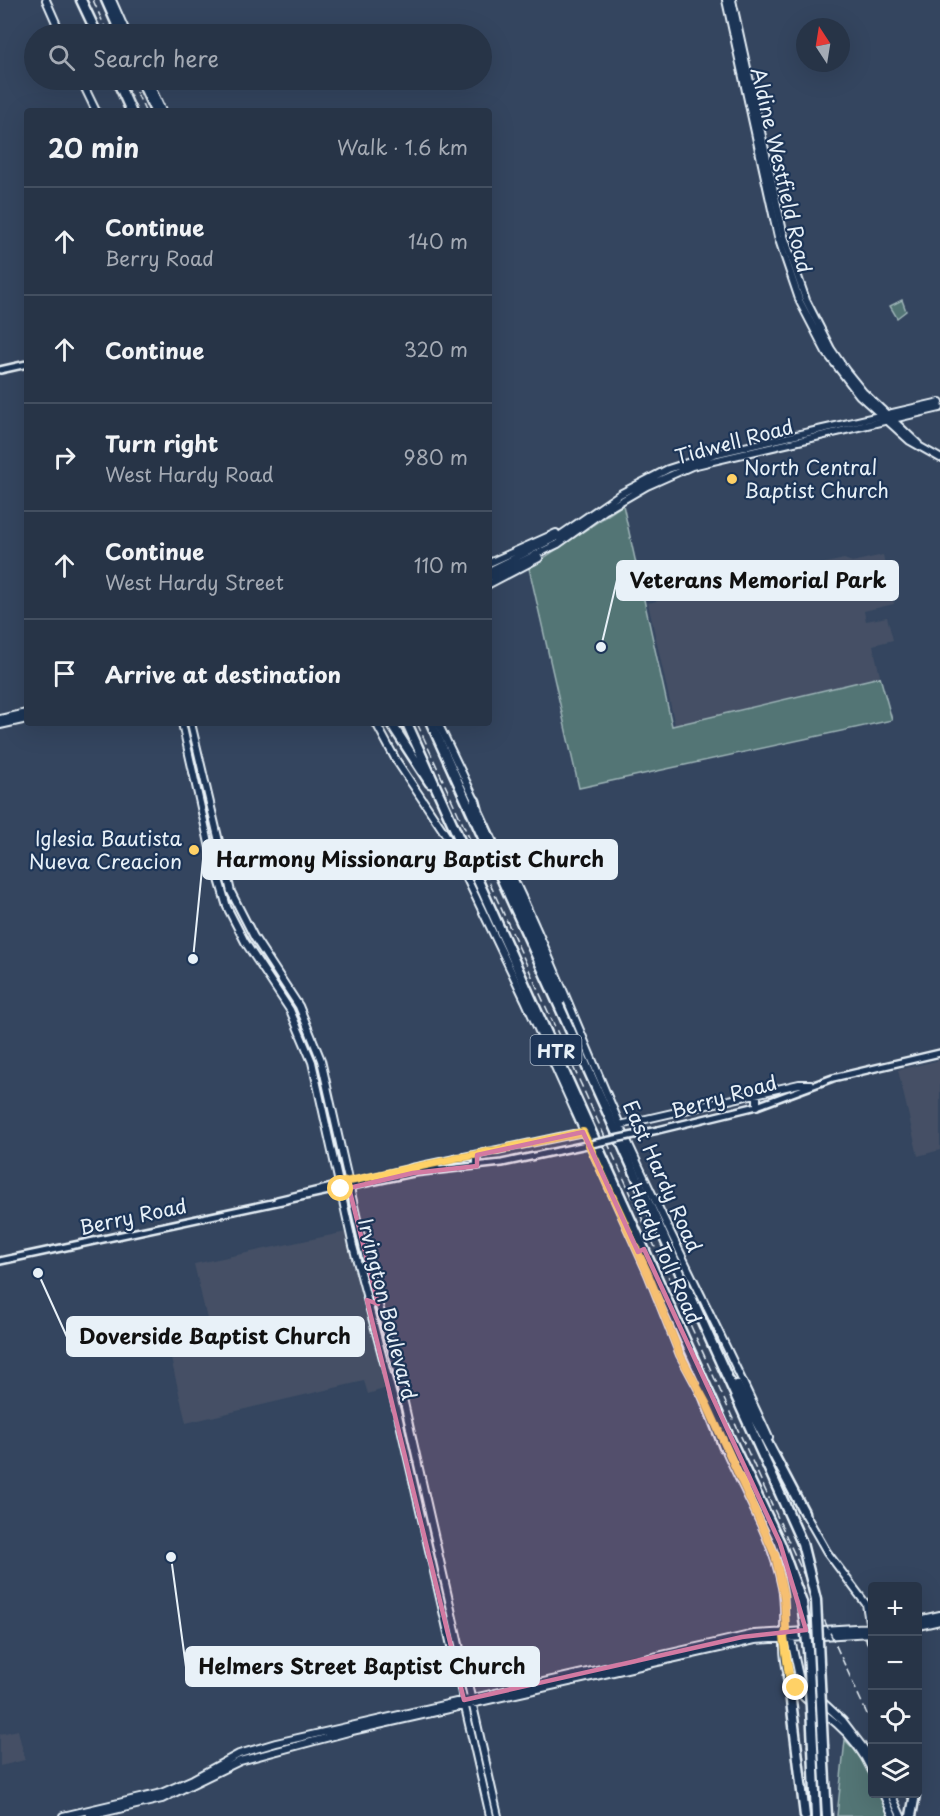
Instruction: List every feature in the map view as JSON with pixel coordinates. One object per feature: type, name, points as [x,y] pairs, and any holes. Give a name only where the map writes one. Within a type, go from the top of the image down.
[{"type":"highway","points":[[81,0],[92,24]]},
{"type":"highway","points":[[106,0],[117,24]]},
{"type":"highway","points":[[122,90],[130,108]]},
{"type":"highway","points":[[146,90],[154,108]]},
{"type":"highway","points":[[394,726],[446,807]]},
{"type":"highway","name":"Hardy Toll Road","points":[[408,726],[664,1293],[780,1543],[801,1603],[808,1650],[816,1816]]},
{"type":"highway","name":"Hardy Toll Road","points":[[432,726],[804,1550],[816,1600],[827,1816]]},
{"type":"highway","points":[[475,801],[550,970],[585,1066]]},
{"type":"highway","points":[[664,1293],[724,1447]]},
{"type":"highway","points":[[712,1344],[804,1512]]},
{"type":"highway","points":[[789,1676],[805,1816]]},
{"type":"highway","points":[[911,1816],[914,1798]]},
{"type":"main road","points":[[46,0],[57,24]]},
{"type":"main road","points":[[112,0],[123,24]]},
{"type":"main road","name":"Aldine Westfield Road","points":[[726,0],[740,48]]},
{"type":"main road","name":"Aldine Westfield Road","points":[[732,0],[740,48],[790,277],[826,352],[886,418],[940,458]]},
{"type":"main road","points":[[85,90],[94,108]]},
{"type":"main road","points":[[153,90],[161,108]]},
{"type":"main road","points":[[89,98],[90,108]]},
{"type":"main road","name":"Tidwell Road","points":[[886,418],[940,402]]},
{"type":"main road","name":"Tidwell Road","points":[[492,570],[526,555],[620,494],[668,469],[719,455],[940,408]]},
{"type":"main road","name":"Tidwell Road","points":[[492,576],[558,544],[604,511],[647,486],[719,455]]},
{"type":"main road","points":[[492,562],[584,519]]},
{"type":"main road","points":[[492,583],[523,568],[558,544]]},
{"type":"main road","points":[[0,719],[22,718]]},
{"type":"main road","points":[[0,725],[22,718]]},
{"type":"main road","name":"Irvington Boulevard","points":[[183,726],[210,848],[227,907],[303,1036],[312,1062],[368,1300],[498,1814]]},
{"type":"main road","name":"Irvington Boulevard","points":[[192,726],[231,892],[254,937],[299,1006],[321,1060],[348,1184],[395,1362],[468,1702]]},
{"type":"main road","points":[[378,726],[396,760],[446,835],[522,994],[648,1274],[680,1355],[707,1405],[724,1447],[775,1555],[783,1588],[789,1676],[806,1699],[847,1734],[868,1764]]},
{"type":"main road","name":"East Hardy Road","points":[[439,726],[532,916],[620,1125],[804,1512],[827,1552],[866,1604],[868,1613]]},
{"type":"main road","points":[[186,740],[195,738]]},
{"type":"main road","points":[[620,1125],[811,1084]]},
{"type":"main road","points":[[757,1094],[757,1106]]},
{"type":"main road","points":[[412,1168],[583,1132]]},
{"type":"main road","points":[[477,1155],[477,1166]]},
{"type":"main road","points":[[368,1300],[380,1309]]},
{"type":"main road","points":[[922,1622],[940,1615]]},
{"type":"main road","points":[[922,1623],[940,1621]]},
{"type":"main road","points":[[785,1634],[792,1637],[868,1632]]},
{"type":"main road","points":[[63,1816],[86,1814],[162,1799],[240,1761],[304,1740],[642,1662],[740,1640],[785,1634],[868,1632]]},
{"type":"main road","points":[[792,1637],[800,1682],[843,1721],[868,1753]]},
{"type":"main road","name":"Irvington Boulevard","points":[[477,1738],[490,1815]]},
{"type":"main road","points":[[885,1798],[893,1816]]},
{"type":"main road","points":[[893,1798],[901,1816]]},
{"type":"main road","points":[[490,1815],[498,1814]]},
{"type":"street","points":[[0,370],[24,365]]},
{"type":"street","name":"Berry Road","points":[[348,1184],[442,1169],[477,1166],[657,1130],[757,1106],[811,1084],[940,1053]]},
{"type":"street","name":"Berry Road","points":[[0,1261],[412,1168],[442,1169]]},
{"type":"highlighted area","points":[[583,1132],[638,1252],[644,1249],[780,1543],[806,1630],[742,1637],[464,1700],[367,1300],[378,1304],[349,1188],[413,1173],[477,1166],[477,1155]]},
{"type":"shaded area","points":[[883,555],[894,604],[864,611],[866,621],[887,617],[893,640],[873,645],[880,676],[675,725],[648,603],[844,559],[852,562]]},
{"type":"shaded area","points":[[940,1060],[940,1150],[918,1156],[898,1070]]},
{"type":"shaded area","points":[[346,1232],[387,1388],[368,1394],[364,1381],[186,1423],[168,1346],[211,1336],[194,1264]]},
{"type":"shaded area","points":[[18,1730],[25,1760],[0,1766],[0,1734]]},
{"type":"green space","points":[[902,300],[906,311],[897,318],[890,306]]},
{"type":"green space","points":[[623,505],[672,726],[880,677],[892,720],[579,788],[529,568]]},
{"type":"green space","points":[[845,1740],[868,1771],[868,1798],[881,1798],[889,1816],[837,1816]]},
{"type":"railway","points":[[93,0],[104,24]]},
{"type":"railway","points":[[136,90],[144,108]]},
{"type":"railway","points":[[418,726],[868,1716]]},
{"type":"railway","points":[[908,1798],[916,1816]]},
{"type":"place","name":"North Central Baptist Church","points":[[732,479]]},
{"type":"place","name":"Veterans Memorial Park","points":[[601,647]]},
{"type":"place","name":"Iglesia Bautista Nueva Creacion","points":[[194,850]]},
{"type":"place","name":"Harmony Missionary Baptist Church","points":[[193,959]]},
{"type":"place","name":"Doverside Baptist Church","points":[[38,1273]]},
{"type":"place","name":"Helmers Street Baptist Church","points":[[171,1557]]},
{"type":"route","points":[[341,1189],[340,1183],[583,1132],[648,1274],[680,1355],[707,1405],[724,1447],[775,1555],[783,1588],[786,1631],[784,1637],[789,1676],[796,1688]]}]
